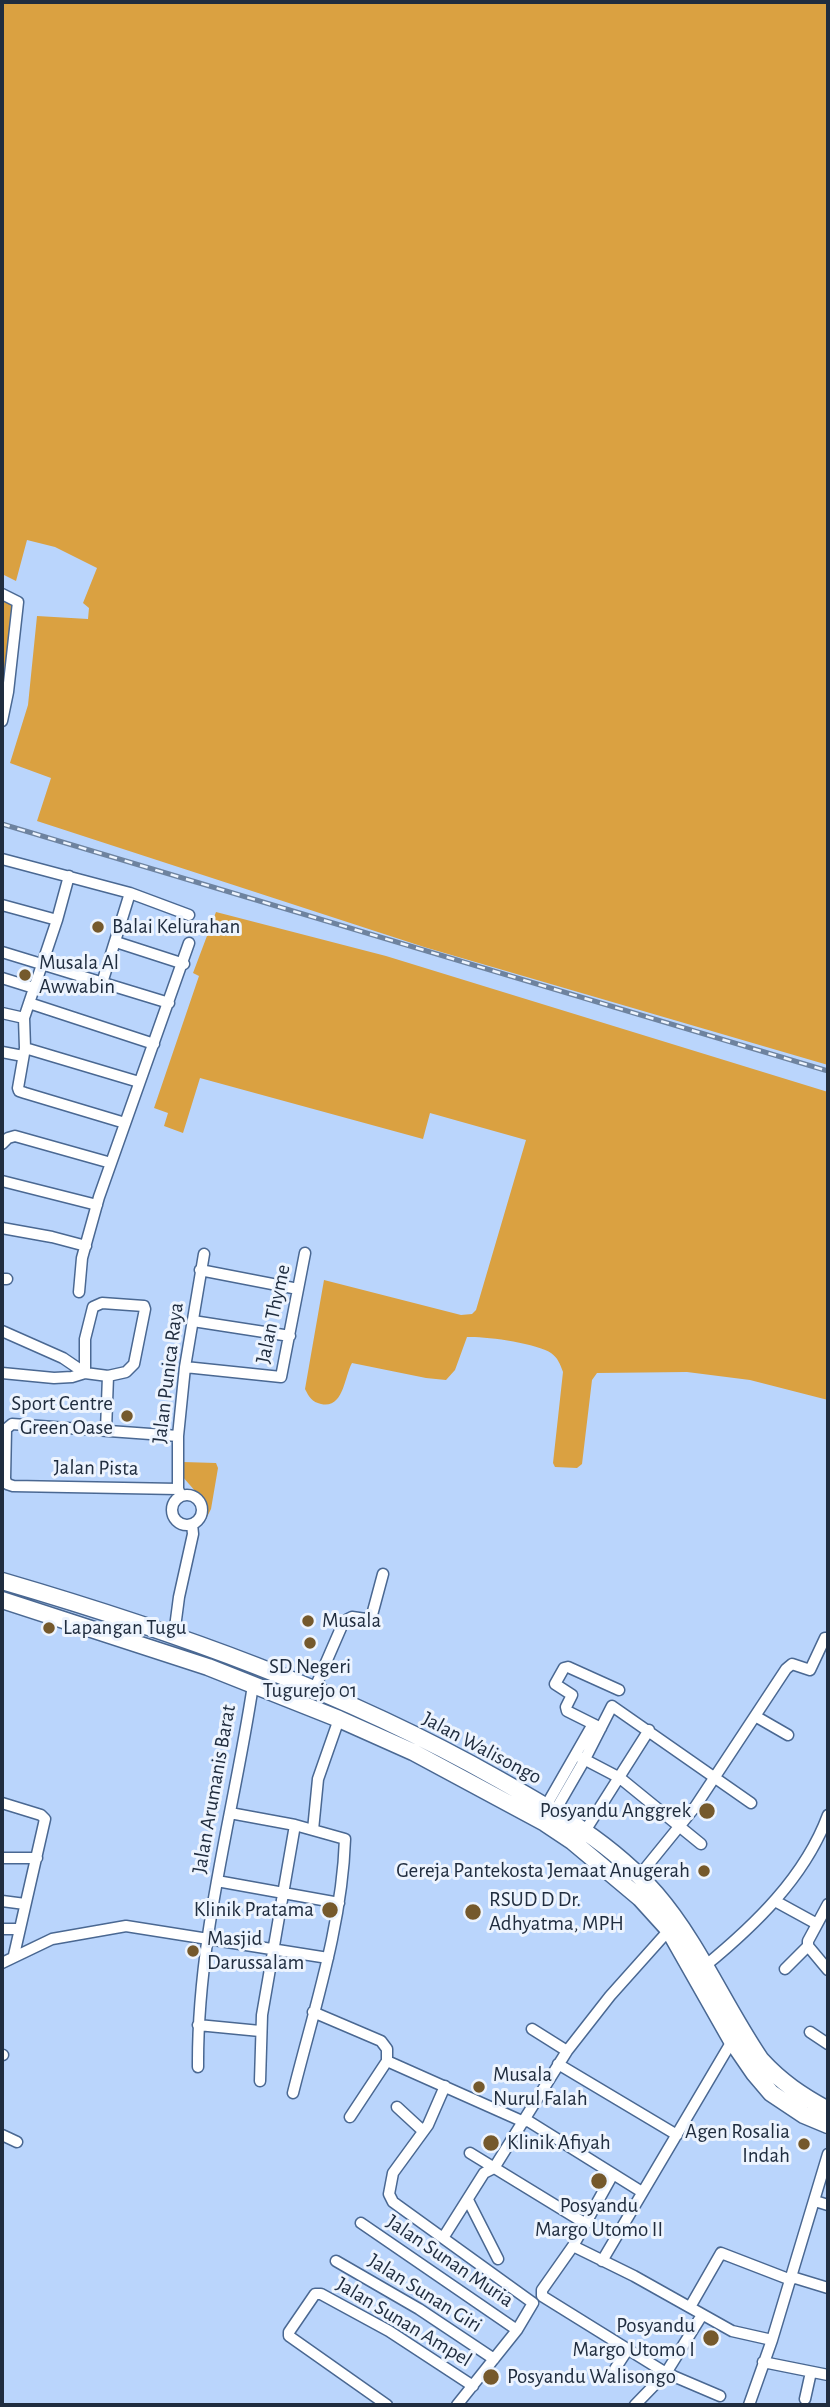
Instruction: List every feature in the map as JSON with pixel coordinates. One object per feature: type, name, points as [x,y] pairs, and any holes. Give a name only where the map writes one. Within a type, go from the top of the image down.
[{"type":"highway","name":"Jalan Walisongo","points":[[2,1581],[174,1635],[314,1690],[437,1744],[550,1808],[585,1831],[639,1876],[673,1916],[761,2060],[777,2078],[797,2093],[828,2110]]},
{"type":"highway","name":"Jalan Walisongo","points":[[2,1600],[208,1667],[339,1719],[413,1752],[545,1823],[572,1841],[640,1898],[669,1930],[732,2041],[771,2093],[804,2116],[828,2126]]},
{"type":"highway","points":[[86,1627],[91,1607]]},
{"type":"street","points":[[2,594],[18,602],[2,721]]},
{"type":"street","points":[[2,859],[130,893],[190,915]]},
{"type":"street","points":[[69,876],[24,1018],[24,1052],[18,1081],[19,1091],[125,1122]]},
{"type":"street","points":[[102,983],[130,893]]},
{"type":"street","points":[[2,905],[57,920]]},
{"type":"street","points":[[116,942],[184,964]]},
{"type":"street","points":[[79,1292],[82,1264],[97,1205],[190,943]]},
{"type":"street","points":[[2,952],[169,1003]]},
{"type":"street","points":[[2,978],[34,988]]},
{"type":"street","points":[[29,1003],[154,1044]]},
{"type":"street","points":[[2,1013],[24,1018]]},
{"type":"street","points":[[2,1052],[24,1052],[139,1083]]},
{"type":"street","points":[[2,1144],[15,1136],[111,1163]]},
{"type":"street","points":[[2,1181],[97,1205]]},
{"type":"street","points":[[2,1228],[86,1246]]},
{"type":"street","name":"Jalan Thyme","points":[[186,1367],[281,1377],[305,1253]]},
{"type":"street","name":"Jalan Punica Raya","points":[[180,1492],[178,1436],[204,1254]]},
{"type":"street","points":[[200,1270],[298,1289]]},
{"type":"street","points":[[2,1331],[63,1359],[85,1373],[105,1376],[126,1372],[135,1364],[144,1306],[102,1303],[93,1307],[85,1339],[85,1373]]},
{"type":"street","points":[[193,1321],[290,1336]]},
{"type":"street","points":[[2,1373],[54,1378],[85,1373]]},
{"type":"street","points":[[105,1376],[103,1430],[178,1436]]},
{"type":"street","name":"Jalan Pista","points":[[103,1430],[12,1424],[6,1429],[7,1484],[180,1492]]},
{"type":"street","points":[[180,1492],[193,1496],[201,1504],[201,1516],[192,1524],[181,1524],[173,1516],[173,1504],[180,1492]]},
{"type":"street","points":[[174,1635],[179,1597],[193,1534],[192,1524]]},
{"type":"street","points":[[314,1690],[344,1621],[352,1617],[366,1619],[372,1615],[383,1574]]},
{"type":"street","points":[[639,1876],[715,1779],[791,1664],[810,1670],[825,1638],[828,1638]]},
{"type":"street","points":[[597,1726],[566,1709],[572,1696],[555,1685],[564,1668],[568,1667],[619,1690]]},
{"type":"street","name":"Jalan Arumanis Barat","points":[[198,2067],[198,2025],[206,1938],[253,1685]]},
{"type":"street","points":[[550,1808],[597,1726],[612,1706],[751,1803]]},
{"type":"street","points":[[755,1716],[788,1735]]},
{"type":"street","points":[[313,1830],[318,1779],[339,1719]]},
{"type":"street","points":[[585,1831],[649,1730]]},
{"type":"street","points":[[581,1757],[620,1778],[701,1844]]},
{"type":"street","points":[[2,1803],[44,1816],[14,1955]]},
{"type":"street","points":[[230,1812],[295,1825],[342,1837],[345,1841],[339,1903],[328,1958],[293,2093]]},
{"type":"street","points":[[705,1966],[775,1901],[824,1841],[828,1815]]},
{"type":"street","points":[[260,2081],[260,2031],[295,1825]]},
{"type":"street","points":[[2,1858],[37,1858]]},
{"type":"street","points":[[217,1881],[339,1903]]},
{"type":"street","points":[[2,1901],[25,1904]]},
{"type":"street","points":[[775,1901],[817,1924]]},
{"type":"street","points":[[785,1969],[808,1946],[808,1941],[828,1904]]},
{"type":"street","points":[[2,1963],[52,1939],[126,1926],[328,1958]]},
{"type":"street","points":[[2,1929],[19,1929]]},
{"type":"street","points":[[443,2238],[484,2173],[494,2168],[567,2051],[610,1996],[669,1930]]},
{"type":"street","points":[[808,1946],[828,1970]]},
{"type":"street","points":[[313,2012],[381,2040],[387,2049],[387,2061],[350,2117]]},
{"type":"street","points":[[198,2025],[260,2031]]},
{"type":"street","points":[[532,2029],[567,2051]]},
{"type":"street","points":[[810,2032],[828,2044]]},
{"type":"street","points":[[602,2261],[732,2041]]},
{"type":"street","points":[[387,2061],[524,2121],[642,2192]]},
{"type":"street","points":[[558,2064],[677,2135]]},
{"type":"street","points":[[444,2086],[434,2114],[390,2179],[389,2194],[393,2202],[533,2302],[517,2330],[457,2405]]},
{"type":"street","points":[[397,2106],[423,2131]]},
{"type":"street","points":[[2,2135],[18,2142]]},
{"type":"street","points":[[470,2154],[586,2224]]},
{"type":"street","points":[[749,2405],[792,2278],[828,2154]]},
{"type":"street","points":[[613,2174],[573,2246],[542,2290],[542,2296],[666,2373],[720,2396]]},
{"type":"street","points":[[468,2200],[498,2259]]},
{"type":"street","points":[[815,2201],[828,2205]]},
{"type":"street","name":"Jalan Sunan Muria","points":[[361,2223],[517,2330]]},
{"type":"street","points":[[573,2246],[732,2331],[772,2340]]},
{"type":"street","points":[[690,2307],[721,2253],[828,2288]]},
{"type":"street","name":"Jalan Sunan Giri","points":[[336,2261],[419,2309],[494,2359]]},
{"type":"street","name":"Jalan Sunan Ampel","points":[[387,2405],[289,2336],[289,2332],[315,2294],[321,2294],[389,2331],[473,2386]]},
{"type":"street","points":[[635,2405],[666,2373],[702,2315]]},
{"type":"street","points":[[615,2369],[628,2349]]},
{"type":"street","points":[[763,2362],[828,2375]]},
{"type":"street","points":[[805,2399],[811,2372]]},
{"type":"shaded area","points":[[2,2],[828,2],[828,1065],[424,947],[37,821],[51,778],[10,763],[28,705],[37,616],[88,619],[89,608],[83,603],[97,568],[55,547],[27,540],[16,581],[2,574]]},
{"type":"shaded area","points":[[2,599],[11,603],[13,608],[2,698]]},
{"type":"shaded area","points":[[216,912],[386,956],[828,1092],[828,1400],[750,1380],[687,1372],[597,1373],[592,1380],[582,1464],[577,1468],[555,1467],[553,1463],[563,1372],[553,1355],[544,1349],[523,1343],[467,1337],[455,1370],[446,1380],[352,1363],[342,1391],[334,1402],[321,1404],[309,1397],[305,1389],[324,1280],[461,1315],[472,1314],[476,1310],[526,1140],[430,1113],[423,1139],[200,1078],[183,1133],[164,1126],[168,1113],[154,1108],[199,976],[193,973]]},
{"type":"shaded area","points":[[183,1462],[216,1463],[218,1468],[211,1509],[206,1519],[203,1500],[182,1476]]},
{"type":"railway","points":[[2,824],[828,1071]]},
{"type":"place","name":"Balai Kelurahan","points":[[98,927]]},
{"type":"place","name":"Musala Al Awwabin","points":[[25,975]]},
{"type":"place","name":"Sport Centre Green Oase","points":[[127,1416]]},
{"type":"place","name":"Musala","points":[[308,1621]]},
{"type":"place","name":"Lapangan Tugu","points":[[49,1628]]},
{"type":"place","name":"SD Negeri Tugurejo 01","points":[[310,1643]]},
{"type":"place","name":"Posyandu Anggrek","points":[[707,1811]]},
{"type":"place","name":"Gereja Pantekosta Jemaat Anugerah","points":[[704,1871]]},
{"type":"place","name":"Klinik Pratama","points":[[330,1910]]},
{"type":"place","name":"RSUD D Dr. Adhyatma, MPH","points":[[473,1912]]},
{"type":"place","name":"Masjid Darussalam","points":[[193,1951]]},
{"type":"place","name":"Musala Nurul Falah","points":[[479,2087]]},
{"type":"place","name":"Klinik Afiyah","points":[[491,2143]]},
{"type":"place","name":"Agen Rosalia Indah","points":[[804,2144]]},
{"type":"place","name":"Posyandu Margo Utomo II","points":[[599,2181]]},
{"type":"place","name":"Posyandu Margo Utomo I","points":[[711,2338]]},
{"type":"place","name":"Posyandu Walisongo","points":[[491,2377]]}]
